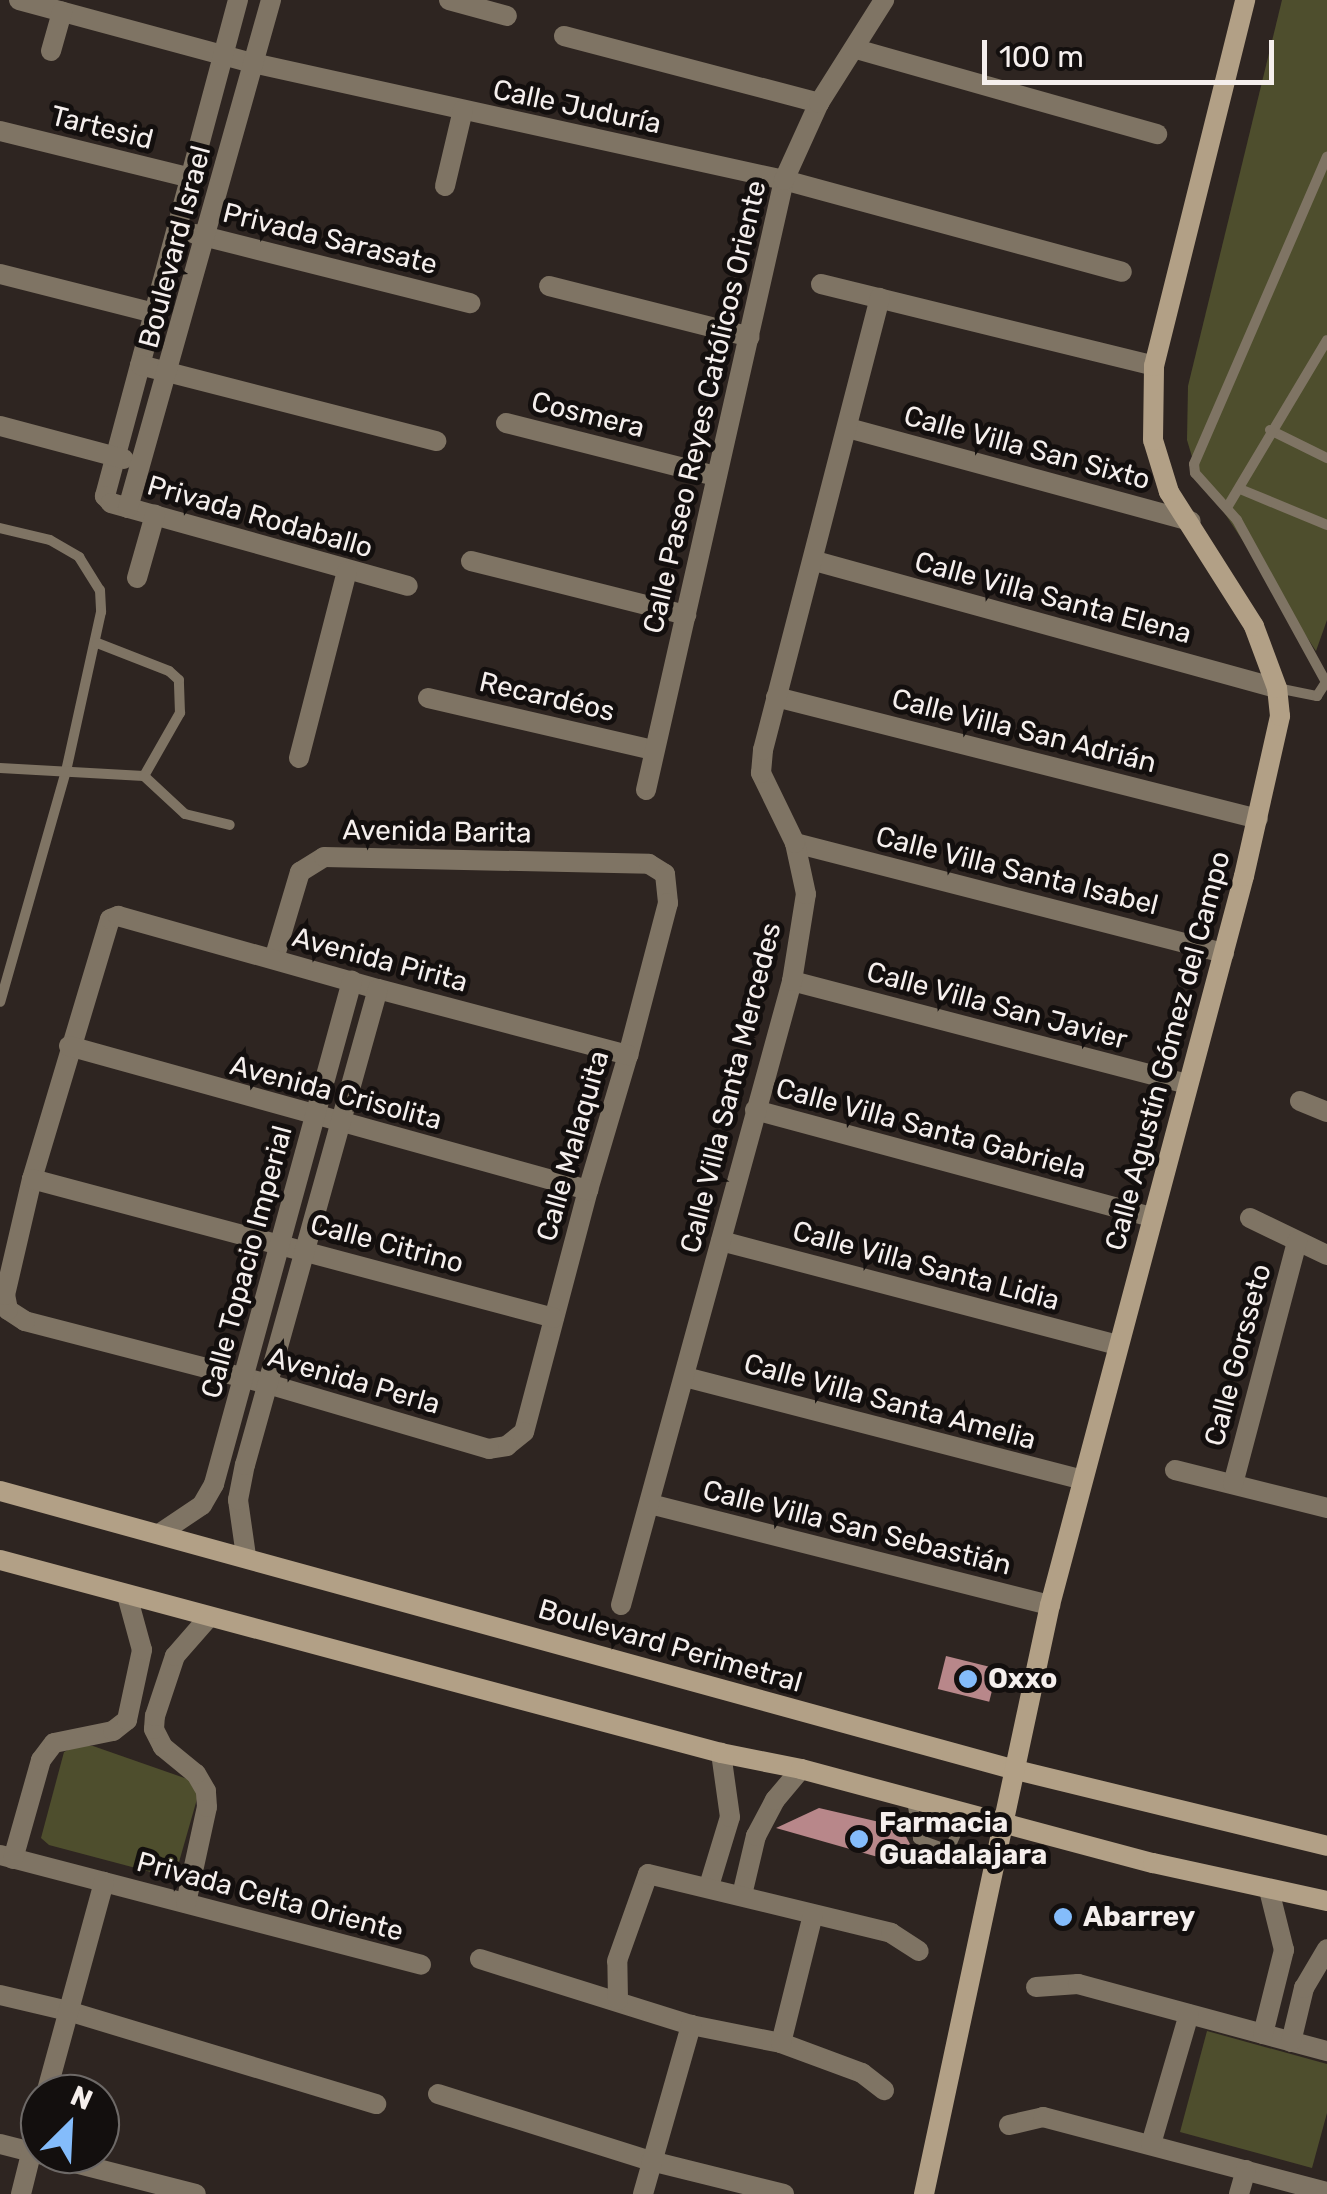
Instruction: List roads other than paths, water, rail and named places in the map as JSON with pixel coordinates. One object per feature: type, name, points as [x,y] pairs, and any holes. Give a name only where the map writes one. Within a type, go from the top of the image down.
[{"type":"street","name":"Calle Juduría","points":[[19,0],[253,63],[784,180],[1122,272]]},
{"type":"street","name":"Boulevard Israel","points":[[106,491],[238,0]]},
{"type":"street","name":"Boulevard Israel","points":[[128,508],[271,0]]},
{"type":"street","points":[[450,0],[507,16]]},
{"type":"street","name":"Calle Paseo Reyes Católicos Oriente","points":[[646,790],[784,180],[819,103],[884,0]]},
{"type":"street","name":"Calle Agustín Gómez del Campo","points":[[924,2194],[1012,1769],[1050,1606],[1224,953],[1280,716],[1278,688],[1254,626],[1191,521],[1169,492],[1153,440],[1154,366],[1245,0]]},
{"type":"street","points":[[51,51],[62,12]]},
{"type":"street","points":[[564,36],[819,103]]},
{"type":"street","points":[[856,49],[1157,134]]},
{"type":"street","points":[[444,186],[463,110]]},
{"type":"street","name":"Tartesid","points":[[0,131],[191,178]]},
{"type":"street","name":"Privada Sarasate","points":[[177,230],[470,302]]},
{"type":"street","points":[[0,274],[154,313]]},
{"type":"street","points":[[821,284],[1154,366]]},
{"type":"street","points":[[550,286],[750,337]]},
{"type":"street","name":"Calle Villa Santa Mercedes","points":[[621,1605],[792,981],[806,894],[796,843],[761,773],[776,696],[815,561],[880,298]]},
{"type":"street","points":[[140,364],[436,441]]},
{"type":"street","name":"Cosmera","points":[[506,423],[716,476]]},
{"type":"street","points":[[0,426],[141,464]]},
{"type":"street","name":"Calle Villa San Sixto","points":[[848,428],[1191,521]]},
{"type":"street","name":"Privada Rodaballo","points":[[106,491],[112,504],[408,586]]},
{"type":"street","points":[[137,578],[155,515]]},
{"type":"street","points":[[471,561],[686,615]]},
{"type":"street","name":"Calle Villa Santa Elena","points":[[815,561],[1278,688]]},
{"type":"street","points":[[299,758],[348,571]]},
{"type":"street","name":"Calle Villa San Adrián","points":[[776,696],[1258,819]]},
{"type":"street","name":"Recardéos","points":[[428,698],[654,750]]},
{"type":"street","name":"Calle Villa Santa Isabel","points":[[796,843],[1224,953]]},
{"type":"street","name":"Avenida Barita","points":[[274,960],[300,872],[324,857],[649,864],[665,874]]},
{"type":"street","name":"Calle Malaquita","points":[[524,1432],[668,904],[665,874]]},
{"type":"street","name":"Avenida Pirita","points":[[70,1046],[105,926],[118,916],[628,1055]]},
{"type":"street","name":"Calle Topacio Imperial","points":[[159,1534],[202,1504],[214,1484],[284,1244],[352,981]]},
{"type":"street","name":"Calle Villa San Javier","points":[[792,981],[1188,1084]]},
{"type":"street","name":"Calle Topacio Imperial","points":[[246,1556],[238,1522],[240,1490],[250,1446],[378,988]]},
{"type":"street","points":[[32,1179],[70,1046]]},
{"type":"street","name":"Avenida Crisolita","points":[[70,1046],[588,1190]]},
{"type":"street","points":[[1300,1101],[1327,1112]]},
{"type":"street","name":"Calle Villa Santa Gabriela","points":[[755,1110],[1151,1217]]},
{"type":"street","name":"Calle Citrino","points":[[32,1179],[554,1318]]},
{"type":"street","name":"Avenida Perla","points":[[32,1179],[4,1295],[8,1310],[24,1321],[268,1384],[490,1448],[506,1446],[524,1432]]},
{"type":"street","points":[[1250,1218],[1327,1255]]},
{"type":"street","name":"Calle Gorsseto","points":[[1233,1484],[1297,1240]]},
{"type":"street","name":"Calle Villa Santa Lidia","points":[[721,1241],[1118,1345]]},
{"type":"street","name":"Calle Villa Santa Amelia","points":[[686,1377],[1082,1480]]},
{"type":"street","points":[[227,1440],[250,1446]]},
{"type":"street","points":[[1175,1470],[1327,1508]]},
{"type":"street","points":[[214,1484],[240,1490]]},
{"type":"street","name":"Boulevard Perimetral","points":[[0,1491],[1012,1769],[1327,1846]]},
{"type":"street","name":"Calle Villa San Sebastián","points":[[650,1504],[1050,1606]]},
{"type":"street","points":[[0,1560],[722,1753],[801,1769],[1002,1824],[1327,1901]]},
{"type":"street","points":[[6,1857],[41,1760],[54,1743],[122,1726],[137,1682],[140,1632],[127,1595]]},
{"type":"street","points":[[186,1903],[207,1808],[206,1792],[196,1774],[163,1746],[154,1729],[164,1690],[186,1638],[208,1617]]},
{"type":"street","points":[[137,1682],[164,1690]]},
{"type":"street","points":[[709,1886],[728,1830],[722,1753]]},
{"type":"street","points":[[742,1895],[756,1836],[775,1800],[801,1769]]},
{"type":"street","points":[[728,1830],[756,1836]]},
{"type":"street","name":"Privada Celta Oriente","points":[[6,1857],[421,1965]]},
{"type":"street","points":[[618,2000],[617,1961],[648,1874],[892,1933],[919,1951]]},
{"type":"street","points":[[51,2074],[104,1882]]},
{"type":"street","points":[[1262,2034],[1278,1982],[1282,1930],[1269,1890]]},
{"type":"street","points":[[781,2044],[813,1915]]},
{"type":"street","points":[[1291,2042],[1304,1988],[1327,1949]]},
{"type":"street","points":[[480,1959],[691,2025],[781,2044],[855,2070],[884,2090]]},
{"type":"street","points":[[1278,1982],[1304,1988]]},
{"type":"street","points":[[1036,1987],[1078,1984],[1327,2052]]},
{"type":"street","points":[[0,1996],[68,2011],[376,2104]]},
{"type":"street","points":[[1151,2144],[1189,2014]]},
{"type":"street","points":[[643,2194],[691,2025]]},
{"type":"street","points":[[438,2094],[651,2161],[784,2194]]},
{"type":"street","points":[[1008,2125],[1043,2117],[1327,2192]]},
{"type":"street","points":[[1239,2194],[1246,2170]]},
{"type":"street","points":[[117,2174],[196,2194]]},
{"type":"lane","points":[[1278,688],[1317,696],[1326,682],[1228,506],[1195,473],[1194,464],[1327,157]]},
{"type":"lane","points":[[1228,506],[1327,340]]},
{"type":"lane","points":[[1270,430],[1327,458]]},
{"type":"lane","points":[[1240,488],[1327,525]]},
{"type":"lane","points":[[0,528],[50,540],[79,558],[100,590],[96,642],[66,772],[0,1002]]},
{"type":"lane","points":[[96,642],[169,671],[179,680],[180,712],[144,776]]},
{"type":"lane","points":[[0,768],[144,776],[185,814],[230,826]]},
{"type":"lane","points":[[912,1799],[918,1839],[949,1850],[965,1813]]},
{"type":"place","name":"Oxxo","points":[[968,1679]]},
{"type":"place","name":"Farmacia Guadalajara","points":[[859,1839]]},
{"type":"place","name":"Abarrey","points":[[1063,1917]]}]
